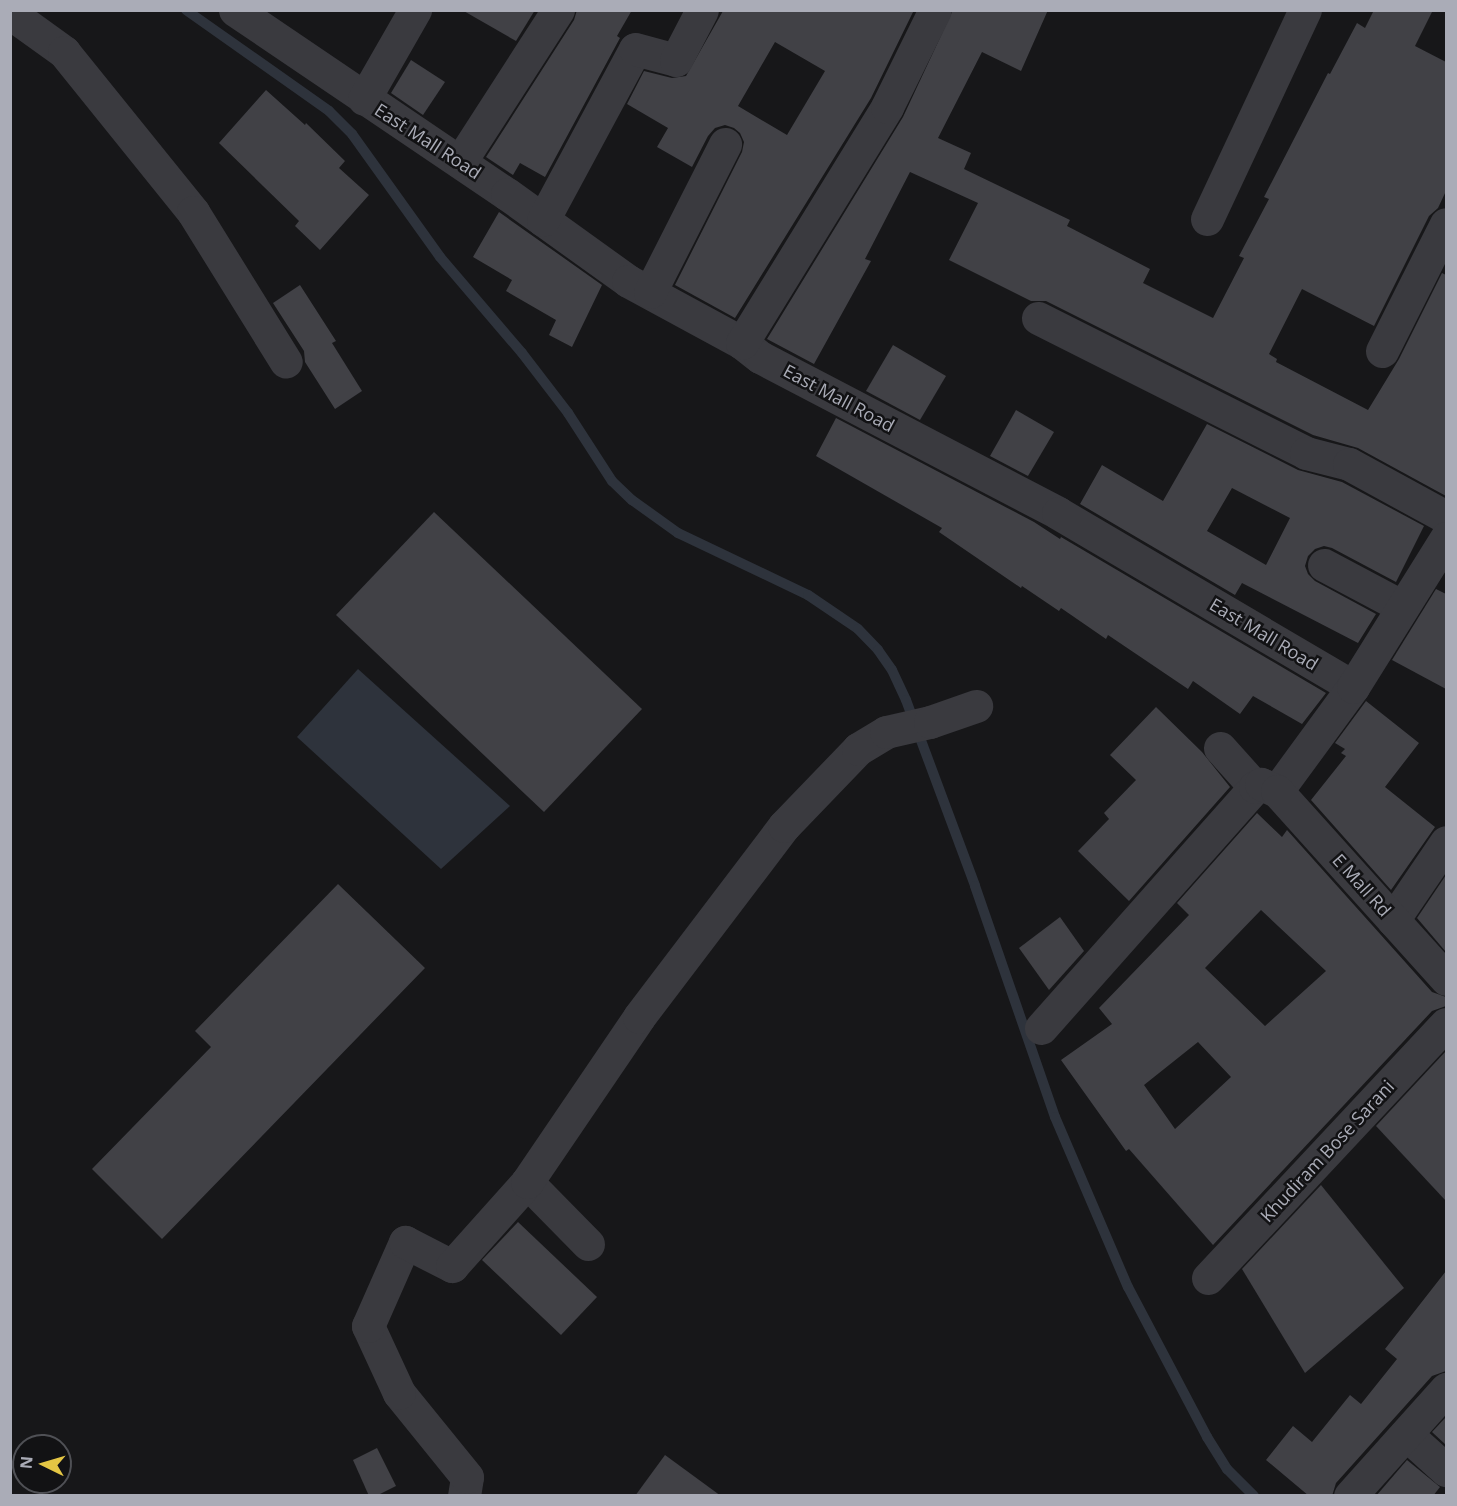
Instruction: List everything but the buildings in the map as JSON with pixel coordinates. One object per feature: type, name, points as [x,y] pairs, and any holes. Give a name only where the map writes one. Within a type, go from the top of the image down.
[{"type":"street","name":"East Mall Road","points":[[235,10],[460,162],[628,281],[741,343],[760,357],[1058,513],[1353,687]]},
{"type":"street","points":[[364,99],[415,10]]},
{"type":"street","points":[[460,162],[558,10]]},
{"type":"street","points":[[543,220],[635,49],[676,60],[702,10]]},
{"type":"street","points":[[741,343],[887,107],[936,10]]},
{"type":"street","points":[[1207,219],[1305,10]]},
{"type":"street","points":[[10,13],[64,52],[194,212],[286,362]]},
{"type":"street","points":[[650,292],[725,144]]},
{"type":"street","points":[[1382,351],[1446,224]]},
{"type":"street","points":[[1038,318],[1306,453],[1349,464],[1446,518]]},
{"type":"street","points":[[1041,1028],[1266,789],[1353,687],[1446,538]]},
{"type":"street","points":[[1324,565],[1403,607]]},
{"type":"street","points":[[464,1496],[467,1477],[399,1393],[368,1326],[405,1242],[452,1266],[526,1182],[639,1017],[784,826],[858,749],[886,732],[930,722],[976,706]]},
{"type":"street","name":"E Mall Rd","points":[[1220,748],[1266,789],[1393,920],[1446,979]]},
{"type":"street","points":[[1393,920],[1446,842]]},
{"type":"street","name":"Khudiram Bose Sarani","points":[[1208,1278],[1446,1024]]},
{"type":"street","points":[[526,1182],[588,1244]]},
{"type":"street","points":[[1350,1496],[1446,1389]]},
{"type":"street","points":[[1406,1434],[1446,1470]]},
{"type":"shaded area","points":[[358,669],[510,806],[441,869],[297,737]]},
{"type":"waterway","points":[[186,10],[329,111],[352,134],[440,257],[522,353],[568,413],[612,481],[632,500],[678,533],[808,595],[858,629],[878,650],[892,670],[906,700],[975,886],[1055,1117],[1128,1287],[1207,1437],[1227,1469],[1254,1496]]}]
